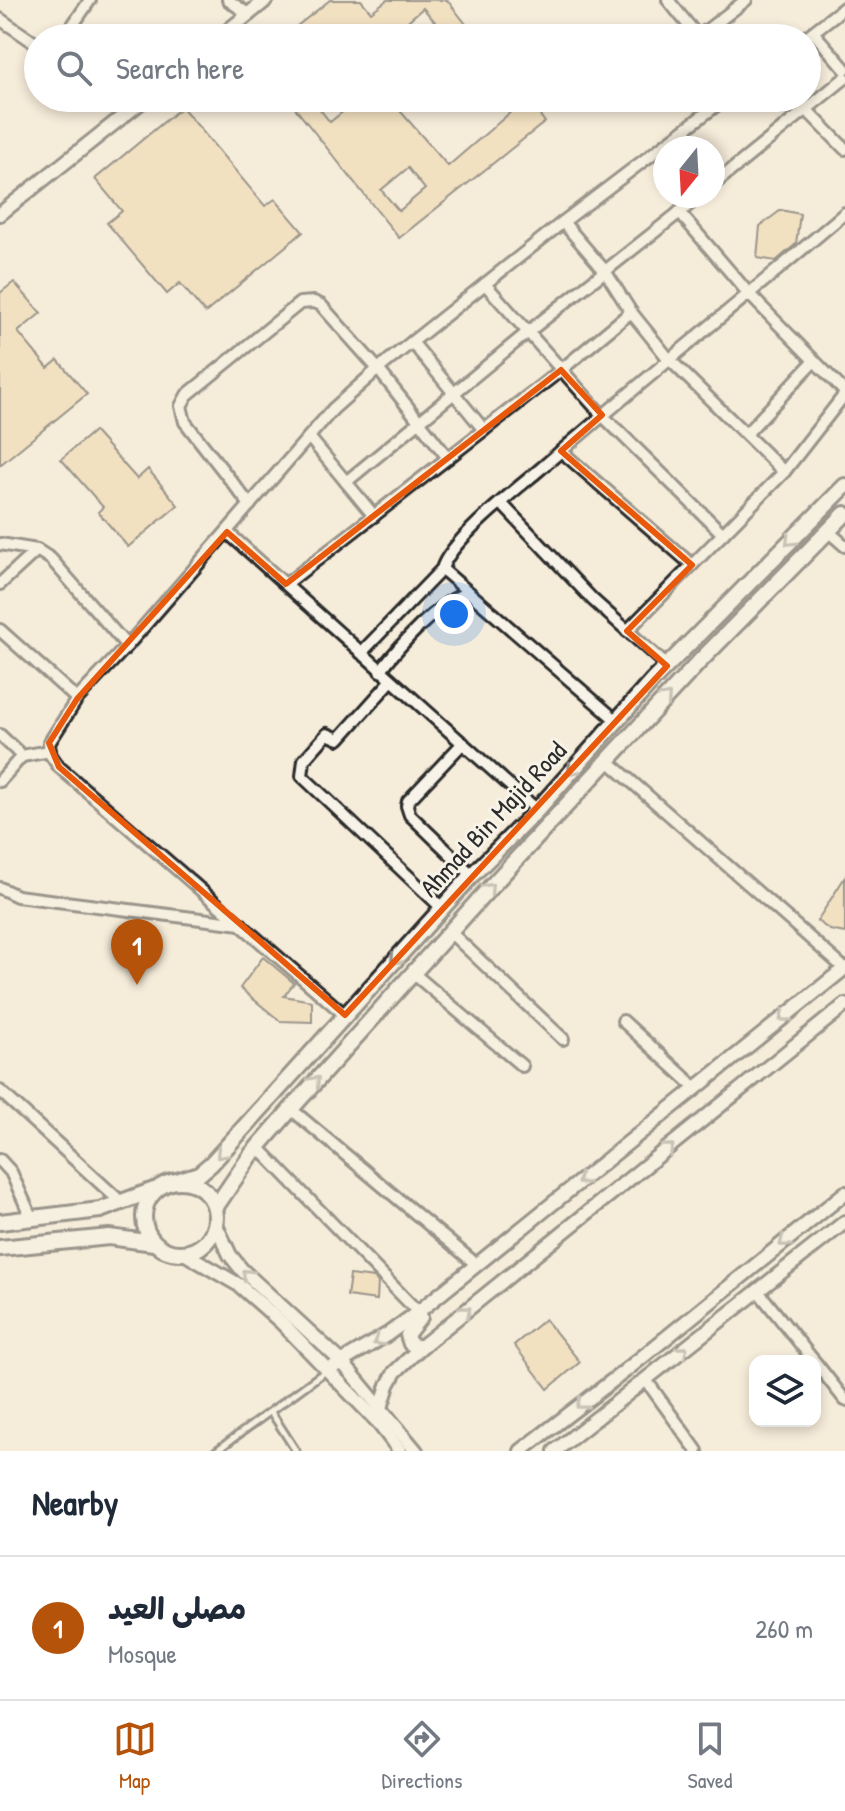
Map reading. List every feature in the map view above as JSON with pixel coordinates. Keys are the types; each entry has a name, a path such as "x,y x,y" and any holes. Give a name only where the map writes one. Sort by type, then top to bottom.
{"main road":[{"name":"Ahmad Bin Majid Road","path":"177,1181 199,1174 211,1164 472,875 537,810 667,666 845,486"},
{"name":"Ahmad Bin Majid Road","path":"215,1216 258,1147 413,973 700,661 845,514"},
{"path":"0,1222 100,1210 177,1181 201,1188 210,1197 215,1216 205,1243 184,1253 168,1251 154,1243 109,1237 0,1248"},
{"path":"154,1243 147,1233 144,1208 158,1188"}],"street":[{"path":"74,24 90,0"},
{"path":"228,0 248,14"},
{"path":"236,24 266,0"},
{"path":"668,0 687,24"},
{"path":"716,24 746,0"},
{"path":"821,26 845,7"},
{"path":"0,19 24,35"},
{"path":"821,46 845,69"},
{"path":"821,99 845,78"},
{"path":"3,207 129,112"},
{"path":"345,1015 59,767 49,743 77,699 127,646 333,409 378,369 563,222 708,112"},
{"path":"725,176 806,112"},
{"path":"808,112 845,149"},
{"path":"346,482 684,208"},
{"path":"627,631 784,472 845,393 749,294 679,212"},
{"path":"361,653 442,569 450,552 501,503 668,358 845,213"},
{"path":"563,222 605,271 631,312 668,358 784,472"},
{"path":"485,284 602,415 723,534"},
{"path":"250,505 185,422 181,406 187,395 305,301 321,305 378,369 448,458"},
{"path":"286,584 631,312"},
{"path":"412,342 484,430"},
{"path":"746,434 814,361"},
{"path":"309,437 374,516"},
{"path":"561,451 692,565"},
{"path":"501,503 593,600 667,666"},
{"path":"828,531 845,546"},
{"path":"227,532 537,810"},
{"path":"0,544 37,550 51,559 127,646"},
{"path":"0,584 37,550"},
{"path":"442,569 617,721"},
{"path":"380,671 393,654 448,601 469,592"},
{"path":"0,630 77,699"},
{"path":"391,681 339,739 327,734 304,760 301,773 307,784 442,908"},
{"path":"0,735 22,756"},
{"path":"463,743 408,801 407,806 410,815 472,875"},
{"path":"0,781 22,756 50,751"},
{"path":"328,1370 418,1312 845,968 608,761"},
{"path":"0,888 17,896 243,924"},
{"path":"450,932 563,1039"},
{"path":"413,973 522,1066"},
{"path":"380,1416 388,1385 395,1372 421,1347 845,1005"},
{"path":"623,1021 696,1088"},
{"path":"0,1091 122,1203"},
{"path":"291,1109 477,1265"},
{"path":"258,1147 418,1312"},
{"path":"0,1160 11,1172 32,1219"},
{"path":"521,1451 845,1193"},
{"path":"215,1216 230,1255 242,1270 342,1362 399,1447 416,1451"},
{"path":"555,1451 845,1222"},
{"path":"184,1253 239,1285 380,1416"},
{"path":"421,1347 410,1344 408,1332 448,1288"},
{"path":"758,1291 808,1355"},
{"path":"821,1371 845,1400"},
{"path":"646,1380 697,1451"}],"lane":[{"path":"216,1451 328,1370"},
{"path":"271,1412 294,1450"}],"highlighted area":[{"path":"561,370 602,415 561,451 692,565 627,631 667,666 345,1015 59,767 49,743 77,699 227,532 286,584"}],"building":[{"path":"330,0 361,0 371,12 387,0 447,0 466,24 437,24 423,8 404,24 300,24"},
{"path":"176,112 186,112 265,206 275,199 303,232 205,313 180,283 167,294 107,223 122,211 95,179"},
{"path":"298,112 322,112 330,122 342,112 401,112 448,166 511,112 537,112 545,122 399,238","holes":["408,168 425,189 399,211 381,190"]},
{"path":"781,210 800,214 796,244 776,261 757,258 760,226"},
{"path":"14,282 41,313 18,332 48,368 58,360 87,394 0,465 0,293"},
{"path":"94,431 137,479 148,469 178,505 128,547 98,512 103,507 61,459"},
{"path":"845,877 845,933 830,930 817,921"},
{"path":"263,957 294,983 284,996 312,1001 312,1022 280,1021 240,988"},
{"path":"350,1275 374,1278 378,1282 377,1300 347,1296"},
{"path":"545,1319 580,1362 548,1389 514,1345"}],"place":[{"name":"مصلى العيد","path":"137,985"}]}
